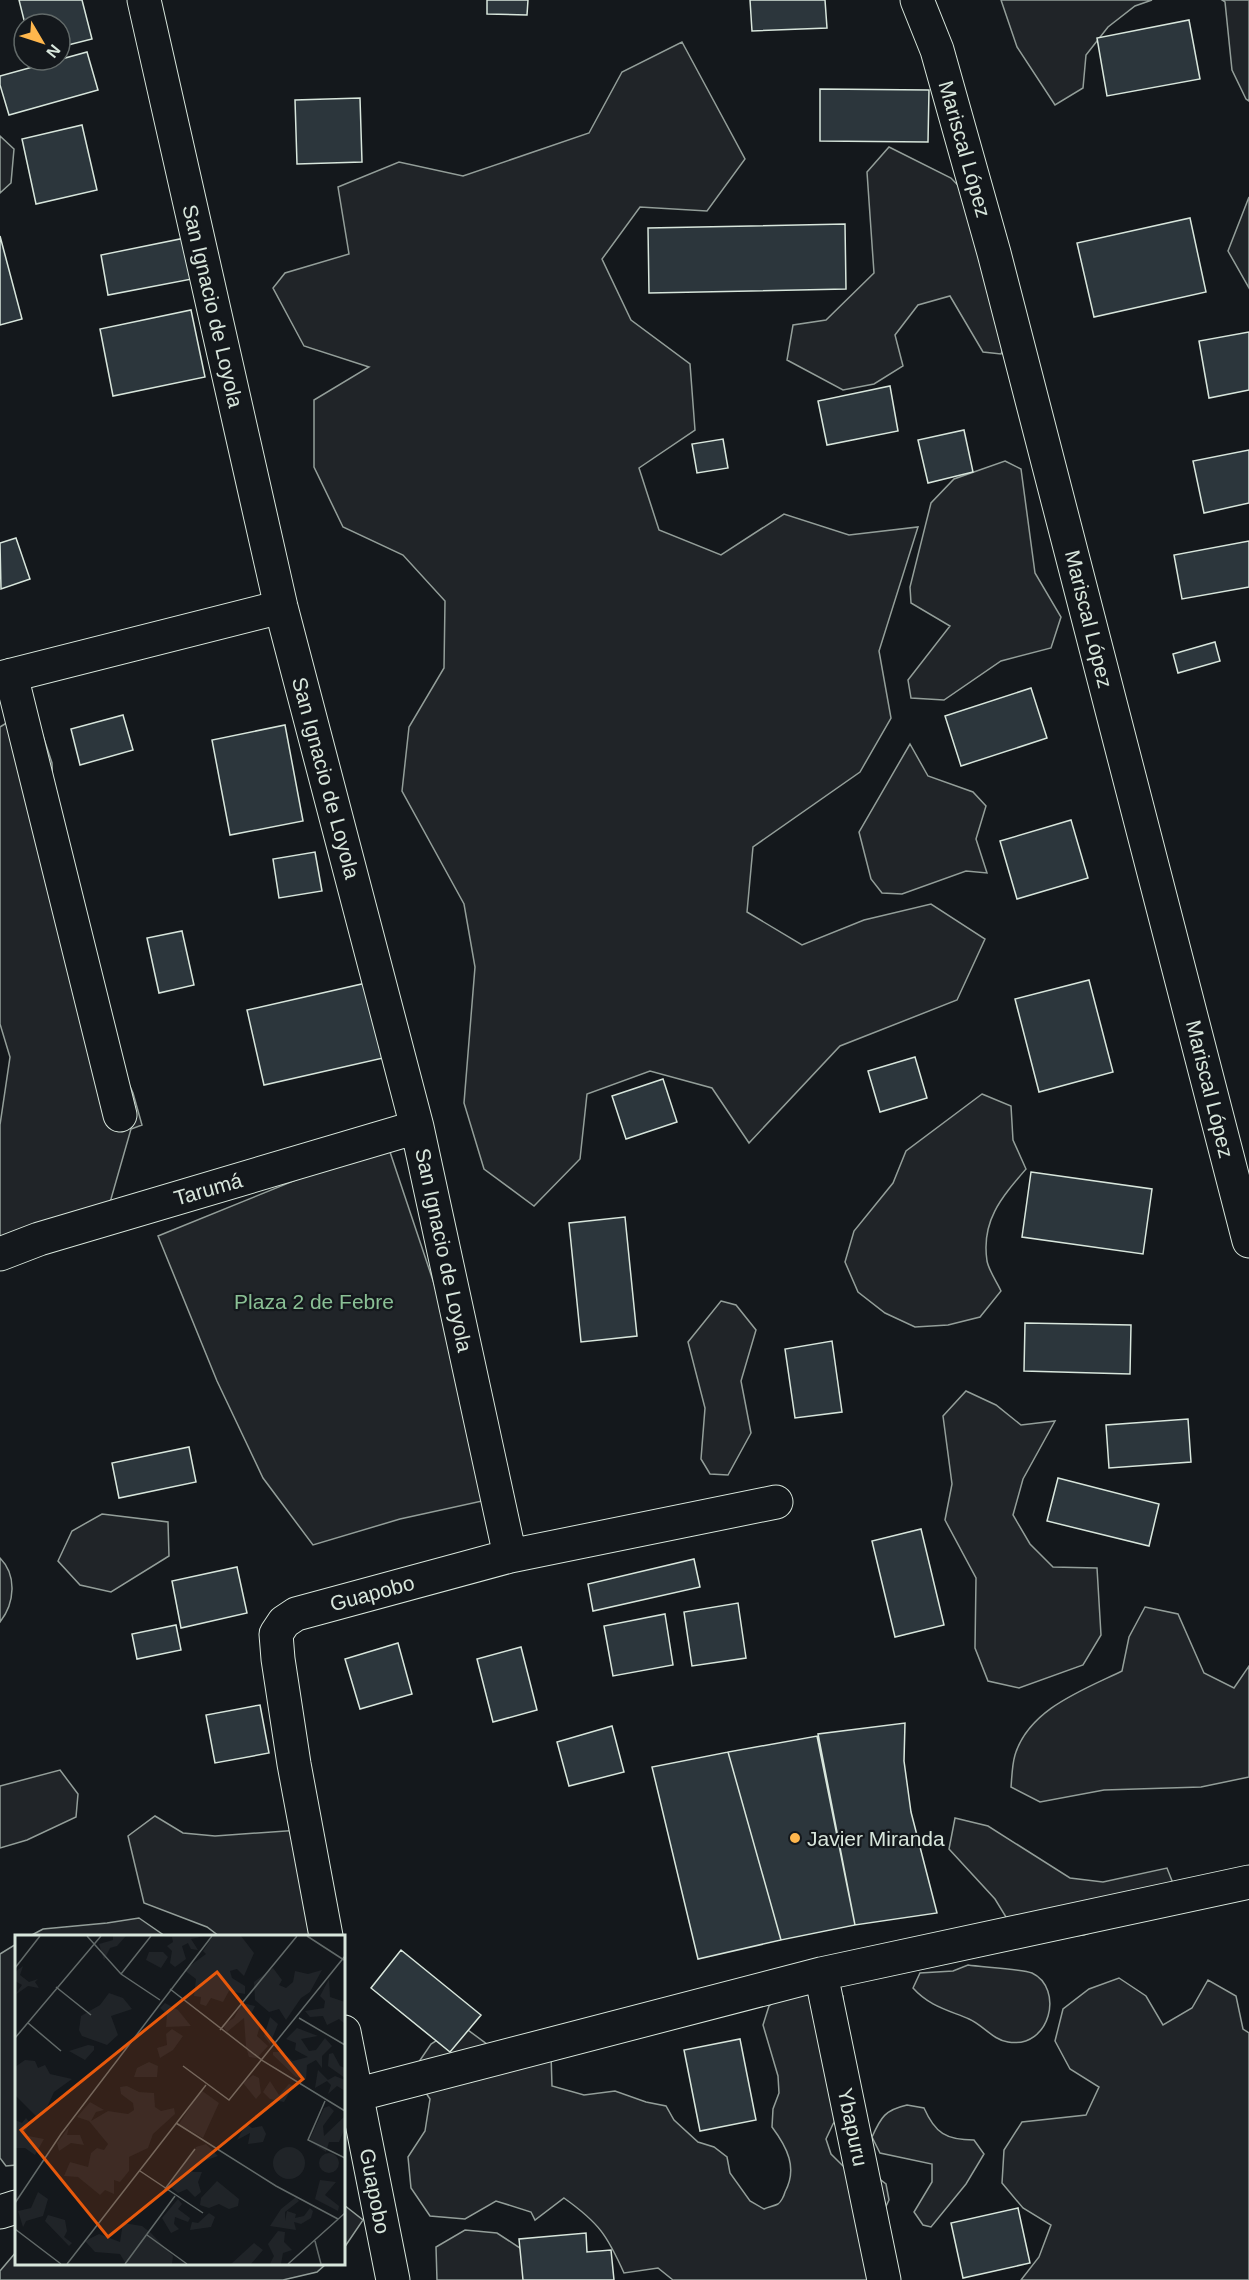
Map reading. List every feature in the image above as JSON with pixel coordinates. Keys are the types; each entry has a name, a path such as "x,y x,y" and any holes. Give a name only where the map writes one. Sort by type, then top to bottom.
{"street":[{"name":"San Ignacio de Loyola","path":"144,0 281,607 417,1127 510,1556"},
{"name":"Mariscal López","path":"917,0 937,50 994,253 1249,1241"},
{"path":"120,1115 6,677 281,607"},
{"name":"Tarumá","path":"0,1254 39,1239 417,1127"},
{"name":"Guapobo","path":"326,1935 294,1764 276,1634 284,1622 296,1614 510,1556 776,1502"},
{"path":"349,2096 581,2038 821,1974 1249,1882"},
{"name":"Ybapuru","path":"821,1974 884,2280"},
{"name":"Guapobo","path":"345,2045 349,2096 393,2280"},
{"path":"0,2212 15,2207"}],"green space":[{"path":"1001,0 1152,0 1135,6 1108,27 1086,55 1083,88 1055,105 1017,47"},
{"path":"1222,0 1249,0 1249,101 1232,70 1225,2"},
{"path":"682,42 745,159 707,211 640,207 602,259 631,320 690,364 695,430 639,468 659,530 721,555 784,514 849,535 918,527 879,651 891,718 860,772 753,847 747,912 802,945 864,920 931,904 985,939 957,1000 840,1046 749,1143 712,1088 650,1071 587,1094 580,1159 534,1206 484,1169 464,1103 475,967 464,904 402,791 409,727 444,668 445,601 403,555 343,527 314,467 314,400 369,367 304,346 273,288 285,273 349,254 338,187 399,162 463,176 589,133 622,72"},
{"path":"0,136 14,149 11,183 0,193"},
{"path":"889,147 951,178 997,226 1015,323 1001,354 983,352 950,296 918,305 895,335 903,366 874,384 843,390 787,360 793,325 826,320 874,273 867,172"},
{"path":"1249,197 1249,288 1228,251"},
{"path":"1005,461 1021,469 1035,573 1061,617 1051,648 1001,661 944,700 911,698 908,680 950,626 911,603 910,587 931,503 954,479"},
{"path":"8,722 41,730 52,763 54,829 91,1000 133,1093 142,1125 131,1129 111,1199 97,1227 0,1257 0,1125 10,1057 0,1024 0,727"},
{"path":"910,744 928,776 973,792 986,806 976,839 987,873 966,871 902,894 882,893 871,879 859,832"},
{"path":"982,1094 1011,1106 1013,1140 1026,1169 1001,1200 987,1234 987,1261 1001,1291 980,1317 948,1325 915,1327 885,1313 858,1292 845,1262 854,1231 893,1183 906,1151"},
{"name":"Plaza 2 de Febre","path":"387,1143 505,1496 400,1519 313,1545 263,1478 217,1381 158,1236"},
{"path":"721,1301 736,1305 756,1330 741,1381 751,1433 728,1475 710,1474 701,1459 705,1408 688,1342"},
{"path":"966,1391 996,1405 1021,1425 1055,1421 1023,1479 1013,1515 1030,1544 1053,1567 1097,1568 1101,1635 1083,1665 1019,1688 988,1681 975,1648 976,1578 945,1520 952,1484 943,1416"},
{"path":"102,1514 168,1522 169,1556 111,1592 80,1585 58,1561 72,1531"},
{"path":"0,1558 9,1572 12,1589 9,1606 0,1622"},
{"path":"1145,1607 1178,1614 1204,1673 1234,1688 1249,1666 1249,1777 1201,1787 1104,1790 1040,1802 1011,1787 1015,1755 1032,1725 1059,1703 1122,1671 1129,1637"},
{"path":"60,1770 78,1794 76,1817 27,1840 0,1848 0,1786"},
{"path":"155,1816 183,1833 215,1836 314,1829 320,1935 218,1935 207,1927 144,1903 128,1836"},
{"path":"955,1818 988,1826 1070,1878 1103,1882 1167,1868 1174,1886 1118,1923 1084,1935 1045,1939 1012,1927 995,1899 949,1849"},
{"path":"139,1918 164,1935 32,1935 43,1929"},
{"path":"15,1945 15,2165 6,2166 0,2158 0,1954"},
{"path":"968,1965 1032,1973 1042,1981 1048,1991 1050,2003 1043,2027 1023,2042 1003,2041 974,2022 932,2003 913,1988 920,1973 953,1971"},
{"path":"1119,1978 1146,1996 1163,2025 1192,2008 1208,1980 1236,1996 1243,2029 1249,2033 1249,2280 1021,2280 1039,2257 1051,2225 1023,2208 1002,2183 1004,2150 1022,2122 1086,2115 1099,2087 1070,2069 1055,2041 1063,2009 1089,1989"},
{"path":"828,1986 843,1996 842,2110 826,2139 831,2154 843,2166 856,2174 873,2174 886,2184 889,2200 881,2217 883,2280 673,2280 658,2268 624,2273 601,2231 586,2215 564,2198 535,2220 531,2212 496,2201 465,2219 430,2216 411,2188 408,2157 425,2131 430,2099 412,2072 431,2044 461,2025 487,2044 551,2054 552,2086 584,2095 615,2091 646,2102 666,2106 674,2120 698,2142 714,2147 727,2157 730,2173 750,2201 764,2209 778,2204 789,2183 791,2166 786,2150 772,2127 773,2109 779,2093 778,2076 763,2025 769,2006 782,1996"},
{"path":"907,2105 924,2108 937,2129 956,2139 974,2140 984,2154 966,2184 931,2227 923,2225 914,2212 932,2182 932,2164 880,2153 872,2137 885,2115"},
{"path":"345,2206 363,2220 345,2247"},
{"path":"465,2230 497,2233 526,2252 533,2280 437,2280 436,2247"},
{"path":"15,2253 15,2265 325,2265 317,2272 283,2280 0,2280 0,2271"}],"building":[{"path":"19,0 82,0 92,39 72,44 72,12 22,12"},
{"path":"487,0 528,0 527,15 487,14"},
{"path":"750,0 825,0 827,28 752,31"},
{"path":"1189,20 1200,79 1107,96 1097,38"},
{"path":"87,52 98,90 9,115 0,85 0,76 14,72 72,72 72,56"},
{"path":"820,89 929,90 928,142 820,141"},
{"path":"360,98 362,162 297,164 295,100"},
{"path":"82,125 97,190 36,204 22,139"},
{"path":"1190,218 1206,292 1094,317 1077,243"},
{"path":"845,224 846,289 649,293 648,228"},
{"path":"0,236 22,319 0,325"},
{"path":"185,238 192,279 108,295 101,255"},
{"path":"191,310 205,377 113,396 100,329"},
{"path":"1249,332 1249,390 1209,398 1199,341"},
{"path":"890,386 898,431 827,445 818,401"},
{"path":"964,430 973,472 928,483 918,440"},
{"path":"723,439 728,468 697,473 692,444"},
{"path":"1249,450 1249,503 1204,513 1193,461"},
{"path":"16,538 30,579 1,589 0,543"},
{"path":"1249,541 1249,587 1182,599 1174,555"},
{"path":"1215,642 1220,661 1178,673 1173,654"},
{"path":"1031,688 1047,738 961,766 945,716"},
{"path":"123,715 133,750 80,765 71,729"},
{"path":"285,725 303,821 230,835 212,740"},
{"path":"1071,820 1088,878 1017,899 1000,841"},
{"path":"315,852 322,891 279,898 273,859"},
{"path":"182,931 194,985 159,993 147,938"},
{"path":"1089,980 1113,1072 1039,1092 1015,999"},
{"path":"375,981 392,1056 264,1085 247,1010"},
{"path":"915,1057 927,1098 880,1112 868,1071"},
{"path":"663,1079 677,1122 626,1139 612,1096"},
{"path":"1031,1172 1152,1189 1143,1254 1022,1237"},
{"path":"625,1217 637,1336 581,1342 569,1223"},
{"path":"1025,1323 1131,1325 1130,1374 1024,1371"},
{"path":"832,1341 842,1412 795,1418 785,1349"},
{"path":"1188,1419 1191,1462 1109,1468 1106,1425"},
{"path":"189,1447 196,1482 119,1498 112,1463"},
{"path":"1058,1478 1159,1504 1149,1546 1047,1521"},
{"path":"921,1529 944,1625 895,1637 872,1541"},
{"path":"694,1559 700,1587 593,1611 588,1584"},
{"path":"237,1567 247,1613 181,1628 172,1581"},
{"path":"738,1603 746,1658 692,1666 684,1612"},
{"path":"665,1614 673,1665 613,1676 604,1626"},
{"path":"176,1625 181,1650 137,1659 132,1634"},
{"path":"398,1643 412,1694 360,1709 345,1659"},
{"path":"521,1647 537,1710 493,1722 477,1659"},
{"path":"260,1705 269,1753 215,1763 206,1715"},
{"path":"905,1723 904,1761 911,1812 937,1913 855,1925 818,1734"},
{"path":"612,1726 624,1772 569,1786 557,1742"},
{"name":"Javier Miranda","path":"817,1736 855,1925 781,1940 728,1752"},
{"path":"728,1752 781,1940 698,1959 652,1767"},
{"path":"401,1950 481,2015 450,2052 371,1988"},
{"path":"740,2039 756,2120 700,2131 684,2050"},
{"path":"1018,2208 1030,2263 963,2278 951,2223"},
{"path":"586,2233 587,2252 611,2250 614,2280 523,2280 519,2239"}],"place":[{"name":"Javier Miranda","path":"795,1838"}]}
